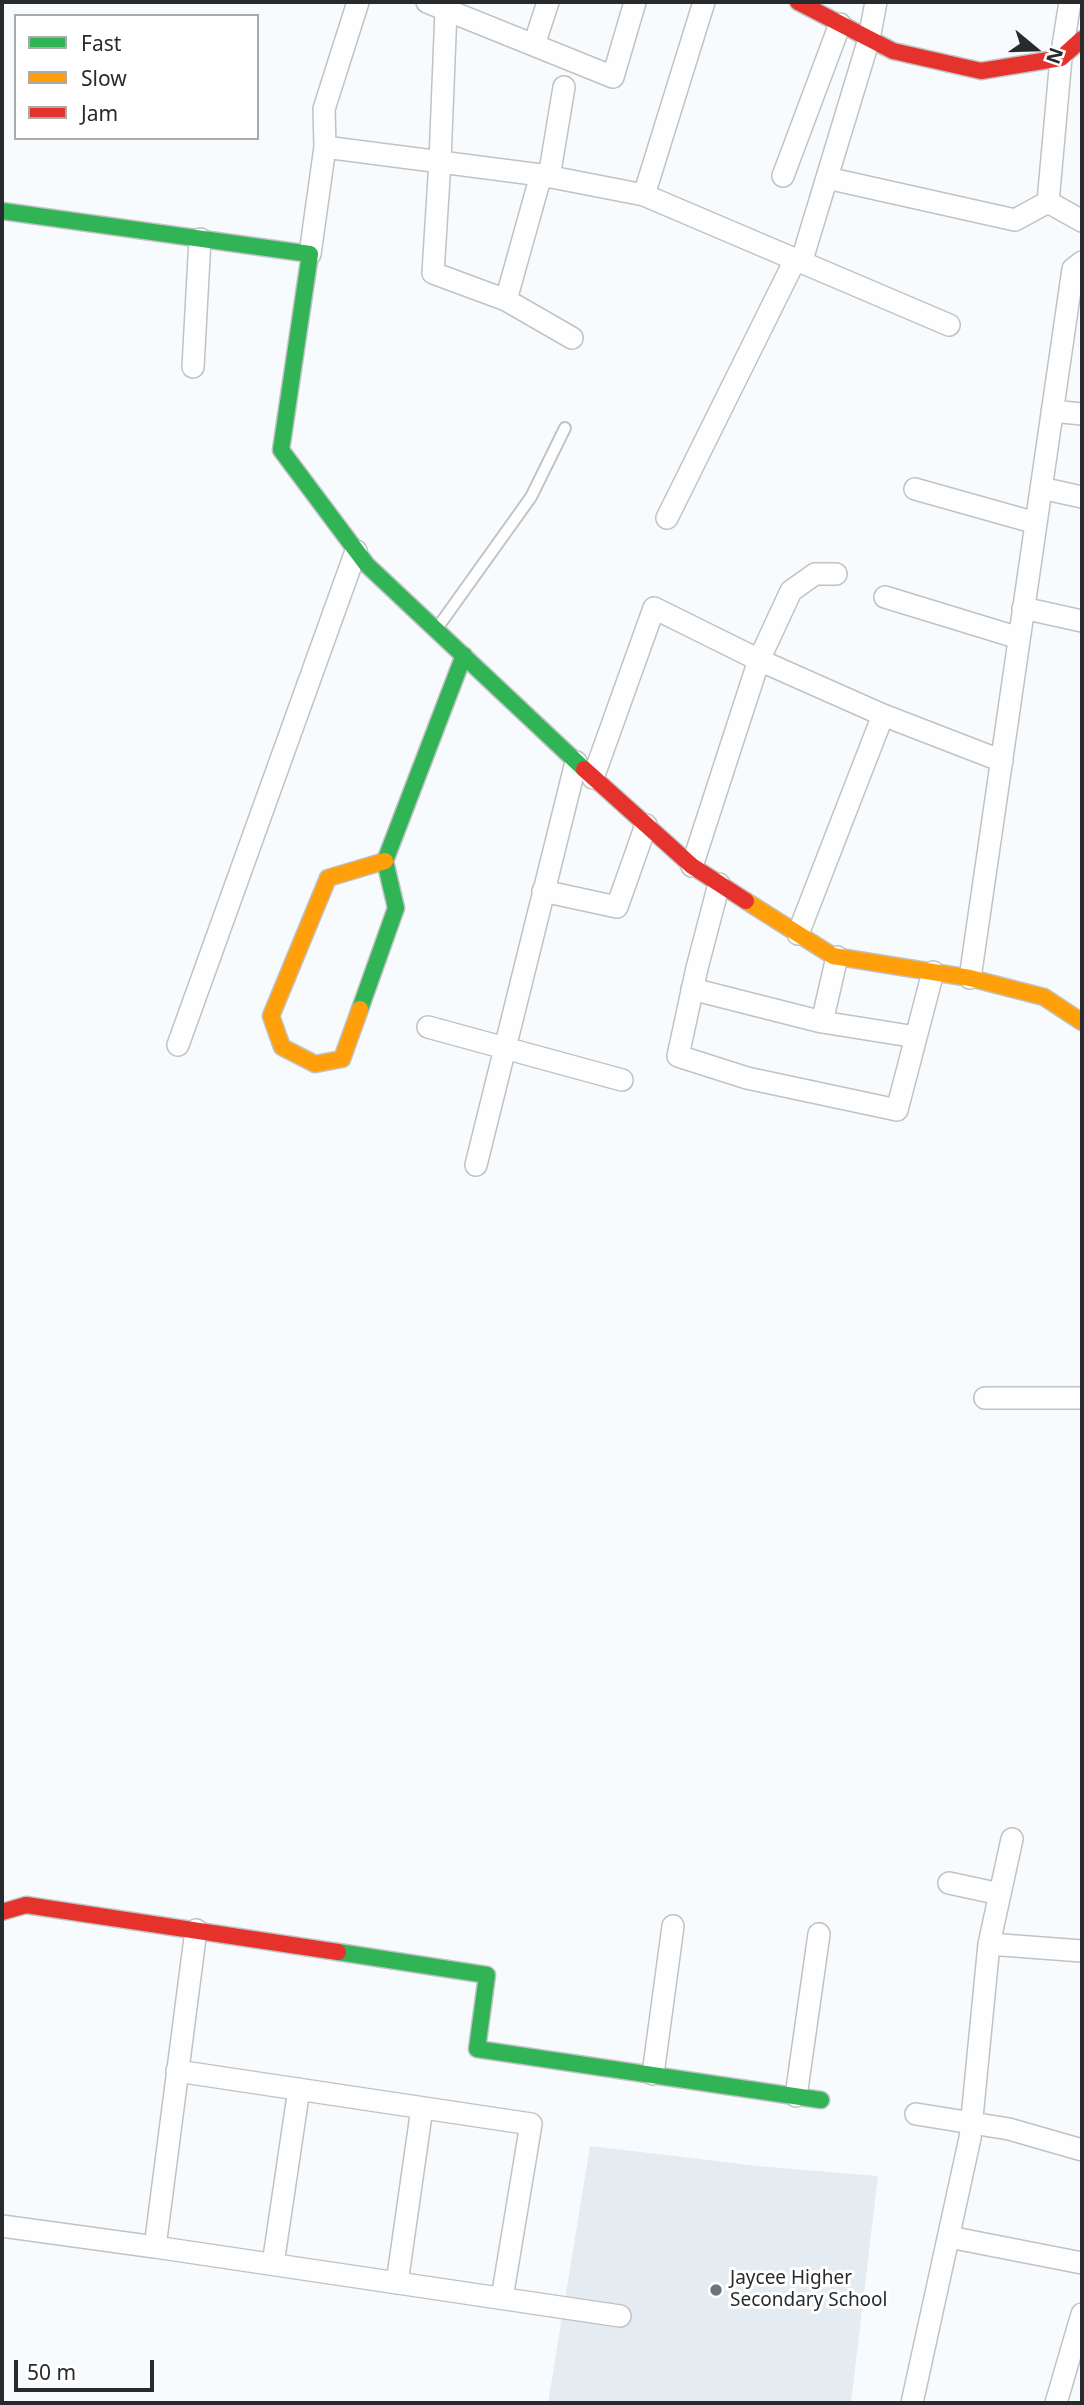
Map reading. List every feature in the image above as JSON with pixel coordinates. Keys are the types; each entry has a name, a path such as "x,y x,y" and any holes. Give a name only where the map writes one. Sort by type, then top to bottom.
{"street":[{"path":"358,2 324,109 325,147 281,450 367,565 593,778 692,866 837,957 970,978 1044,997 1082,1022"},
{"path":"534,45 548,2"},
{"path":"572,338 506,300 433,273 440,161 440,4 613,77 635,2"},
{"path":"644,195 704,2"},
{"path":"798,2 893,51 981,71 1061,58 1082,39"},
{"path":"667,518 798,262 827,178 869,39 876,2"},
{"path":"1048,202 1061,58 1070,2"},
{"path":"783,176 840,24"},
{"path":"506,300 545,176 564,87"},
{"path":"325,147 545,176 644,195 949,325"},
{"path":"827,178 1015,220 1048,202"},
{"path":"1048,202 1082,221"},
{"path":"2,211 310,254"},
{"path":"193,367 200,239"},
{"path":"970,978 1073,269 1082,262"},
{"path":"1052,411 1082,414"},
{"path":"1041,488 1082,497"},
{"path":"915,489 1036,523"},
{"path":"178,1045 356,551"},
{"path":"692,866 759,660 791,592 815,574 836,574"},
{"path":"885,597 1019,638"},
{"path":"593,778 654,608 759,660 883,715 1002,761"},
{"path":"1023,608 1082,621"},
{"path":"385,861 328,878 271,1016 282,1047 315,1064 342,1059 396,908 385,861 464,655"},
{"path":"798,934 883,715"},
{"path":"476,1165 576,762"},
{"path":"543,891 617,907 646,825"},
{"path":"719,884 677,1056 747,1078 897,1110 933,972"},
{"path":"822,1022 837,957"},
{"path":"692,989 822,1022 916,1037"},
{"path":"428,1027 622,1080"},
{"path":"985,1398 1082,1398"},
{"path":"912,2403 972,2123 989,1944 1012,1839"},
{"path":"949,1882 1000,1894"},
{"path":"2,1912 26,1905 487,1975 477,2049 821,2100"},
{"path":"653,2074 673,1926"},
{"path":"155,2247 196,1930"},
{"path":"796,2096 819,1934"},
{"path":"989,1944 1082,1951"},
{"path":"177,2071 531,2124 502,2298"},
{"path":"273,2264 299,2089"},
{"path":"397,2283 422,2108"},
{"path":"916,2115 1009,2129 1082,2150"},
{"path":"2,2226 620,2316"},
{"path":"948,2237 1082,2263"},
{"path":"1056,2403 1073,2377 1082,2314"}],"lane":[{"path":"436,629 531,497 565,428"}],"shaded area":[{"name":"Jaycee Higher Secondary School","path":"590,2146 758,2166 878,2176 851,2403 548,2403"}],"traffic: fast":[{"path":"2,211 310,254 281,450 367,565 584,769"},
{"path":"360,1009 396,908 385,861 464,655"},
{"path":"338,1952 487,1975 477,2049 821,2100"}],"traffic: slow":[{"path":"360,1009 342,1059 315,1064 282,1047 271,1016 328,878 385,861"},
{"path":"746,901 833,956 970,978 1044,997 1082,1022"}],"traffic: jam":[{"path":"798,2 893,51 981,71 1061,58 1082,39"},
{"path":"584,769 692,866 746,901"},
{"path":"2,1912 26,1905 338,1952"}],"place":[{"name":"Jaycee Higher Secondary School","path":"716,2290"}]}
